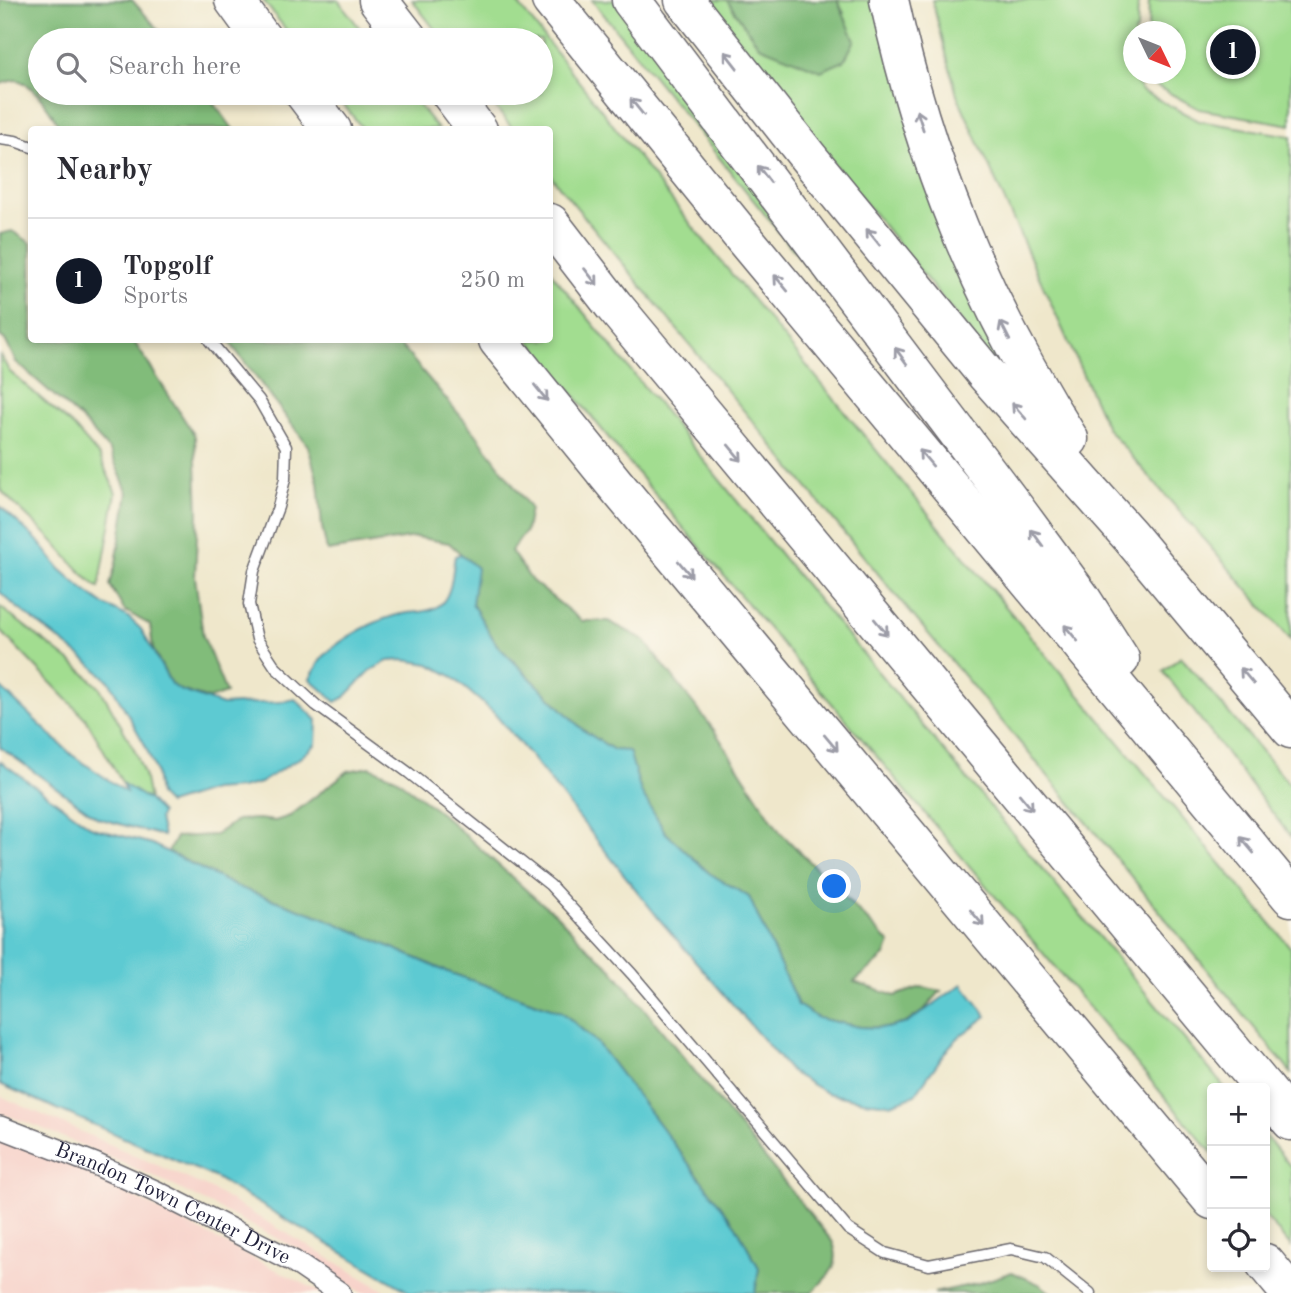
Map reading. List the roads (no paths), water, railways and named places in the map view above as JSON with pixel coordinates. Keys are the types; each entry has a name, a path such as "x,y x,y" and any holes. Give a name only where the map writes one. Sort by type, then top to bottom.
{"highway":[{"path":"234,0 254,28"},
{"path":"378,0 400,28"},
{"path":"551,0 742,236 1291,897"},
{"path":"631,0 882,330 1081,598 1135,683 1178,761"},
{"path":"684,0 985,373 1129,536 1291,729"},
{"path":"889,0 917,111 971,259 1005,332 1129,536"},
{"path":"313,105 329,126"},
{"path":"459,105 475,126"},
{"path":"553,227 614,306 1259,1083"},
{"path":"500,343 1207,1194"},
{"path":"1270,1096 1291,1121"},
{"path":"1270,1269 1290,1293"}],"street":[{"name":"Brandon Town Center Drive","path":"0,1127 157,1192 293,1261 340,1293"}],"lane":[{"path":"0,139 28,146"},
{"path":"212,343 260,400 286,447 283,488 254,571 249,604 257,639 276,668 316,705 409,773 550,885 632,974 848,1228 885,1253 929,1265 1011,1249 1045,1257 1090,1293"}],"water":[{"path":"0,506 37,540 60,569 84,590 106,606 127,616 141,629 171,684 180,690 222,705 295,699 317,720 316,744 260,783 241,788 213,790 168,804 159,795 156,772 145,745 109,681 0,592"},
{"path":"461,554 477,568 472,604 497,645 583,730 614,750 629,751 641,792 665,832 709,873 749,897 798,1005 818,1018 860,1027 886,1028 907,1023 962,984 987,1016 949,1047 915,1095 891,1104 863,1101 827,1093 791,1072 660,920 493,712 450,675 429,664 404,660 388,661 370,671 345,697 336,702 310,679 324,656 360,630 391,617 438,607 446,598 450,587 455,556"},
{"path":"0,687 72,755 126,792 123,784 149,800 161,813 159,819 163,836 98,818 0,747"},
{"path":"0,761 93,828 152,844 235,886 322,917 445,971 562,1012 597,1043 736,1226 759,1268 755,1293 411,1293 214,1177 0,1084"}],"place":[{"name":"Topgolf","path":"1233,52"}]}
